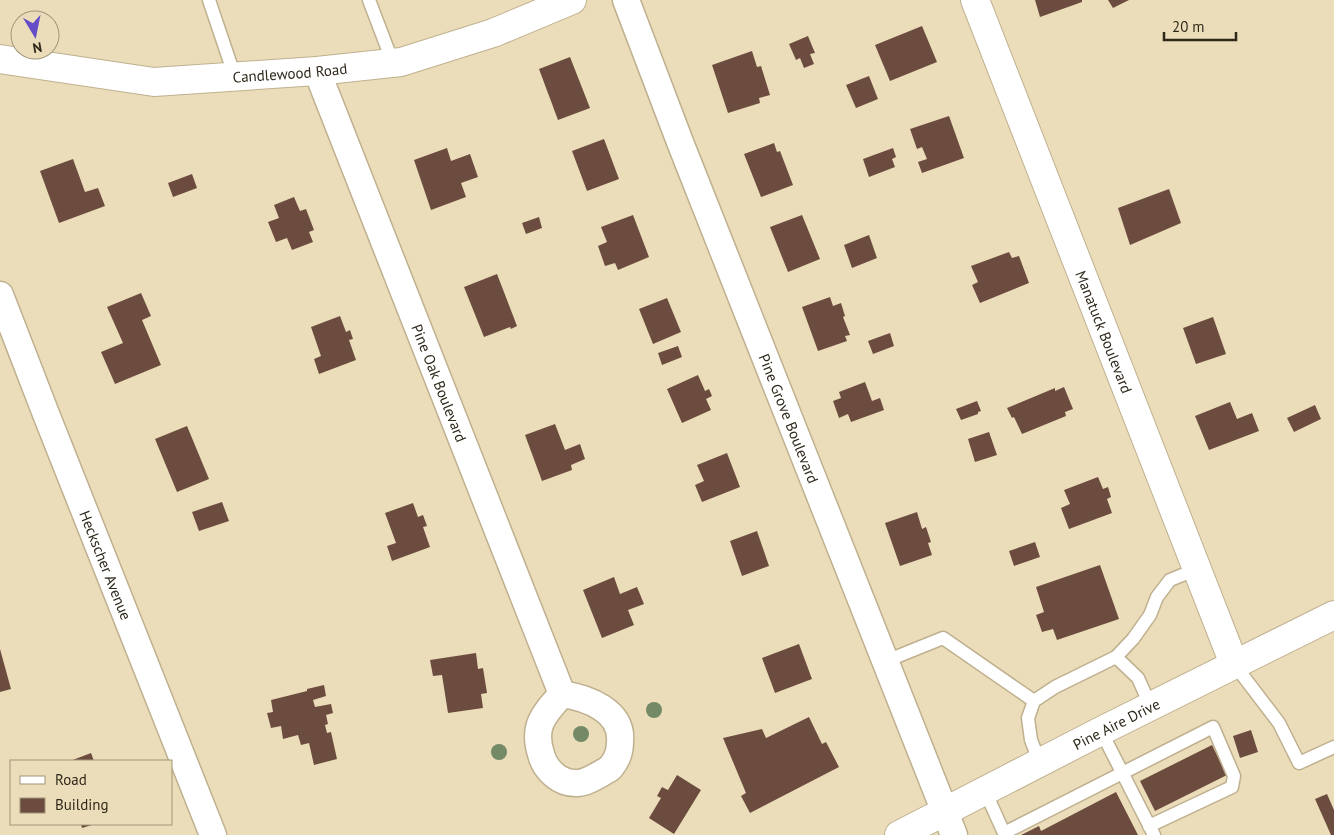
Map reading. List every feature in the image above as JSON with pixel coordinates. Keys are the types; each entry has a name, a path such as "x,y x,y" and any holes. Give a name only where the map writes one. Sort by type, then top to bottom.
{"street":[{"name":"Candlewood Road","path":"0,59 154,82 317,71 401,62 492,33 572,0"},
{"name":"Pine Grove Boulevard","path":"626,0 680,142 949,823"},
{"name":"Manatuck Boulevard","path":"975,0 1234,664"},
{"name":"Pine Oak Boulevard","path":"317,71 562,694"},
{"name":"Heckscher Avenue","path":"0,295 214,835"},
{"name":"Pine Aire Drive","path":"899,835 949,823 985,791 1334,615"}],"lane":[{"path":"369,0 393,63"},
{"path":"213,1 235,77"},
{"path":"1040,763 1031,740 1028,718 1034,701 1056,687 1116,657 1133,639 1150,615 1157,597 1170,580 1197,569"},
{"path":"886,661 943,638 1034,701"},
{"path":"1116,657 1138,678 1152,706"},
{"path":"1234,664 1279,723 1299,764 1334,747"},
{"path":"985,791 1005,834 1123,774 1213,728 1234,776 1232,787 1152,830 1123,774 1101,731"}],"building":[{"path":"1035,0 1082,0 1082,2 1040,17"},
{"path":"1108,0 1129,0 1113,8"},
{"path":"922,26 937,62 890,81 875,45"},
{"path":"808,36 815,53 810,54 814,64 804,68 800,58 796,60 789,44"},
{"path":"752,51 757,67 761,66 770,95 759,98 760,103 728,113 712,65"},
{"path":"570,57 590,108 558,120 539,69"},
{"path":"869,76 878,99 856,108 846,85"},
{"path":"949,116 964,158 922,173 918,162 927,159 922,147 917,149 910,129"},
{"path":"604,139 619,179 587,191 572,151"},
{"path":"774,143 777,152 780,151 793,185 761,197 744,154"},
{"path":"447,148 451,161 470,154 478,177 461,183 466,197 431,210 414,160"},
{"path":"893,148 896,157 892,159 895,167 869,177 863,159"},
{"path":"73,159 85,192 98,188 105,206 59,223 40,171"},
{"path":"192,174 197,188 173,197 168,183"},
{"path":"1169,189 1181,223 1130,245 1118,208"},
{"path":"294,197 300,211 306,209 314,230 309,232 313,242 292,250 287,238 276,242 268,222 279,218 274,205"},
{"path":"633,215 649,257 618,270 615,263 605,266 598,246 607,242 601,227"},
{"path":"802,215 820,259 788,272 770,227"},
{"path":"539,217 542,228 526,234 522,223"},
{"path":"869,235 877,258 852,268 844,245"},
{"path":"1009,252 1012,258 1019,256 1029,283 980,303 972,285 978,282 971,266"},
{"path":"497,274 517,326 484,337 464,287"},
{"path":"141,293 151,316 142,320 161,365 115,384 101,352 123,343 107,307"},
{"path":"830,297 833,306 841,303 845,316 843,317 850,335 845,336 847,341 818,351 802,307"},
{"path":"667,298 681,332 653,344 639,309"},
{"path":"340,316 346,332 350,330 353,339 349,340 356,360 319,374 314,359 321,356 311,327"},
{"path":"1213,317 1226,354 1196,364 1183,328"},
{"path":"890,333 894,346 873,354 868,341"},
{"path":"678,346 682,357 662,365 658,353"},
{"path":"698,375 705,391 709,389 712,396 706,399 711,410 682,423 667,389"},
{"path":"865,382 872,401 880,398 884,410 851,422 848,414 839,418 833,401 841,398 839,392"},
{"path":"1064,387 1073,409 1065,412 1066,416 1022,434 1014,417 1012,418 1007,408 1055,388 1055,391"},
{"path":"977,401 981,411 978,414 961,420 956,409"},
{"path":"1230,402 1237,419 1252,413 1259,431 1209,450 1195,416"},
{"path":"1315,405 1321,419 1294,432 1287,418"},
{"path":"555,424 565,450 580,444 585,459 571,465 572,470 542,481 525,435"},
{"path":"187,426 209,479 177,492 155,439"},
{"path":"989,432 997,455 975,462 968,439"},
{"path":"727,453 740,487 702,502 695,485 704,481 697,465"},
{"path":"1098,477 1103,489 1108,487 1111,497 1107,499 1112,513 1069,529 1061,508 1070,504 1064,490"},
{"path":"222,502 229,521 199,531 192,512"},
{"path":"413,503 418,517 423,515 427,526 423,527 430,547 392,561 387,546 396,543 385,513"},
{"path":"917,512 922,529 926,527 931,542 928,543 932,555 900,566 885,523"},
{"path":"757,531 769,566 742,576 730,541"},
{"path":"1035,542 1040,557 1014,566 1009,551"},
{"path":"1100,565 1119,619 1057,640 1053,629 1042,632 1036,615 1044,612 1036,587"},
{"path":"614,577 620,594 637,587 644,604 628,610 634,625 602,638 583,590"},
{"path":"799,644 812,679 775,693 762,658"},
{"path":"0,649 11,689 0,692"},
{"path":"476,653 478,669 483,668 487,693 481,694 483,708 448,713 442,675 433,676 430,660"},
{"path":"324,685 326,696 313,700 315,707 331,704 333,713 326,715 328,724 325,725 327,733 331,732 337,759 314,765 309,743 301,745 298,735 283,739 281,726 271,728 267,713 273,712 271,700"},
{"path":"809,717 822,744 826,742 839,767 750,813 741,796 746,793 723,738 762,729 766,738"},
{"path":"1251,730 1258,752 1240,758 1233,736"},
{"path":"1212,745 1227,775 1155,811 1140,781"},
{"path":"91,753 94,760 73,760"},
{"path":"677,775 701,790 674,834 649,818 661,798 657,796 662,787 668,790"},
{"path":"1116,792 1138,835 1021,835 1039,826 1041,831"},
{"path":"1327,794 1334,810 1334,835 1331,835 1315,799"},
{"path":"81,825 92,825 82,828"}]}
